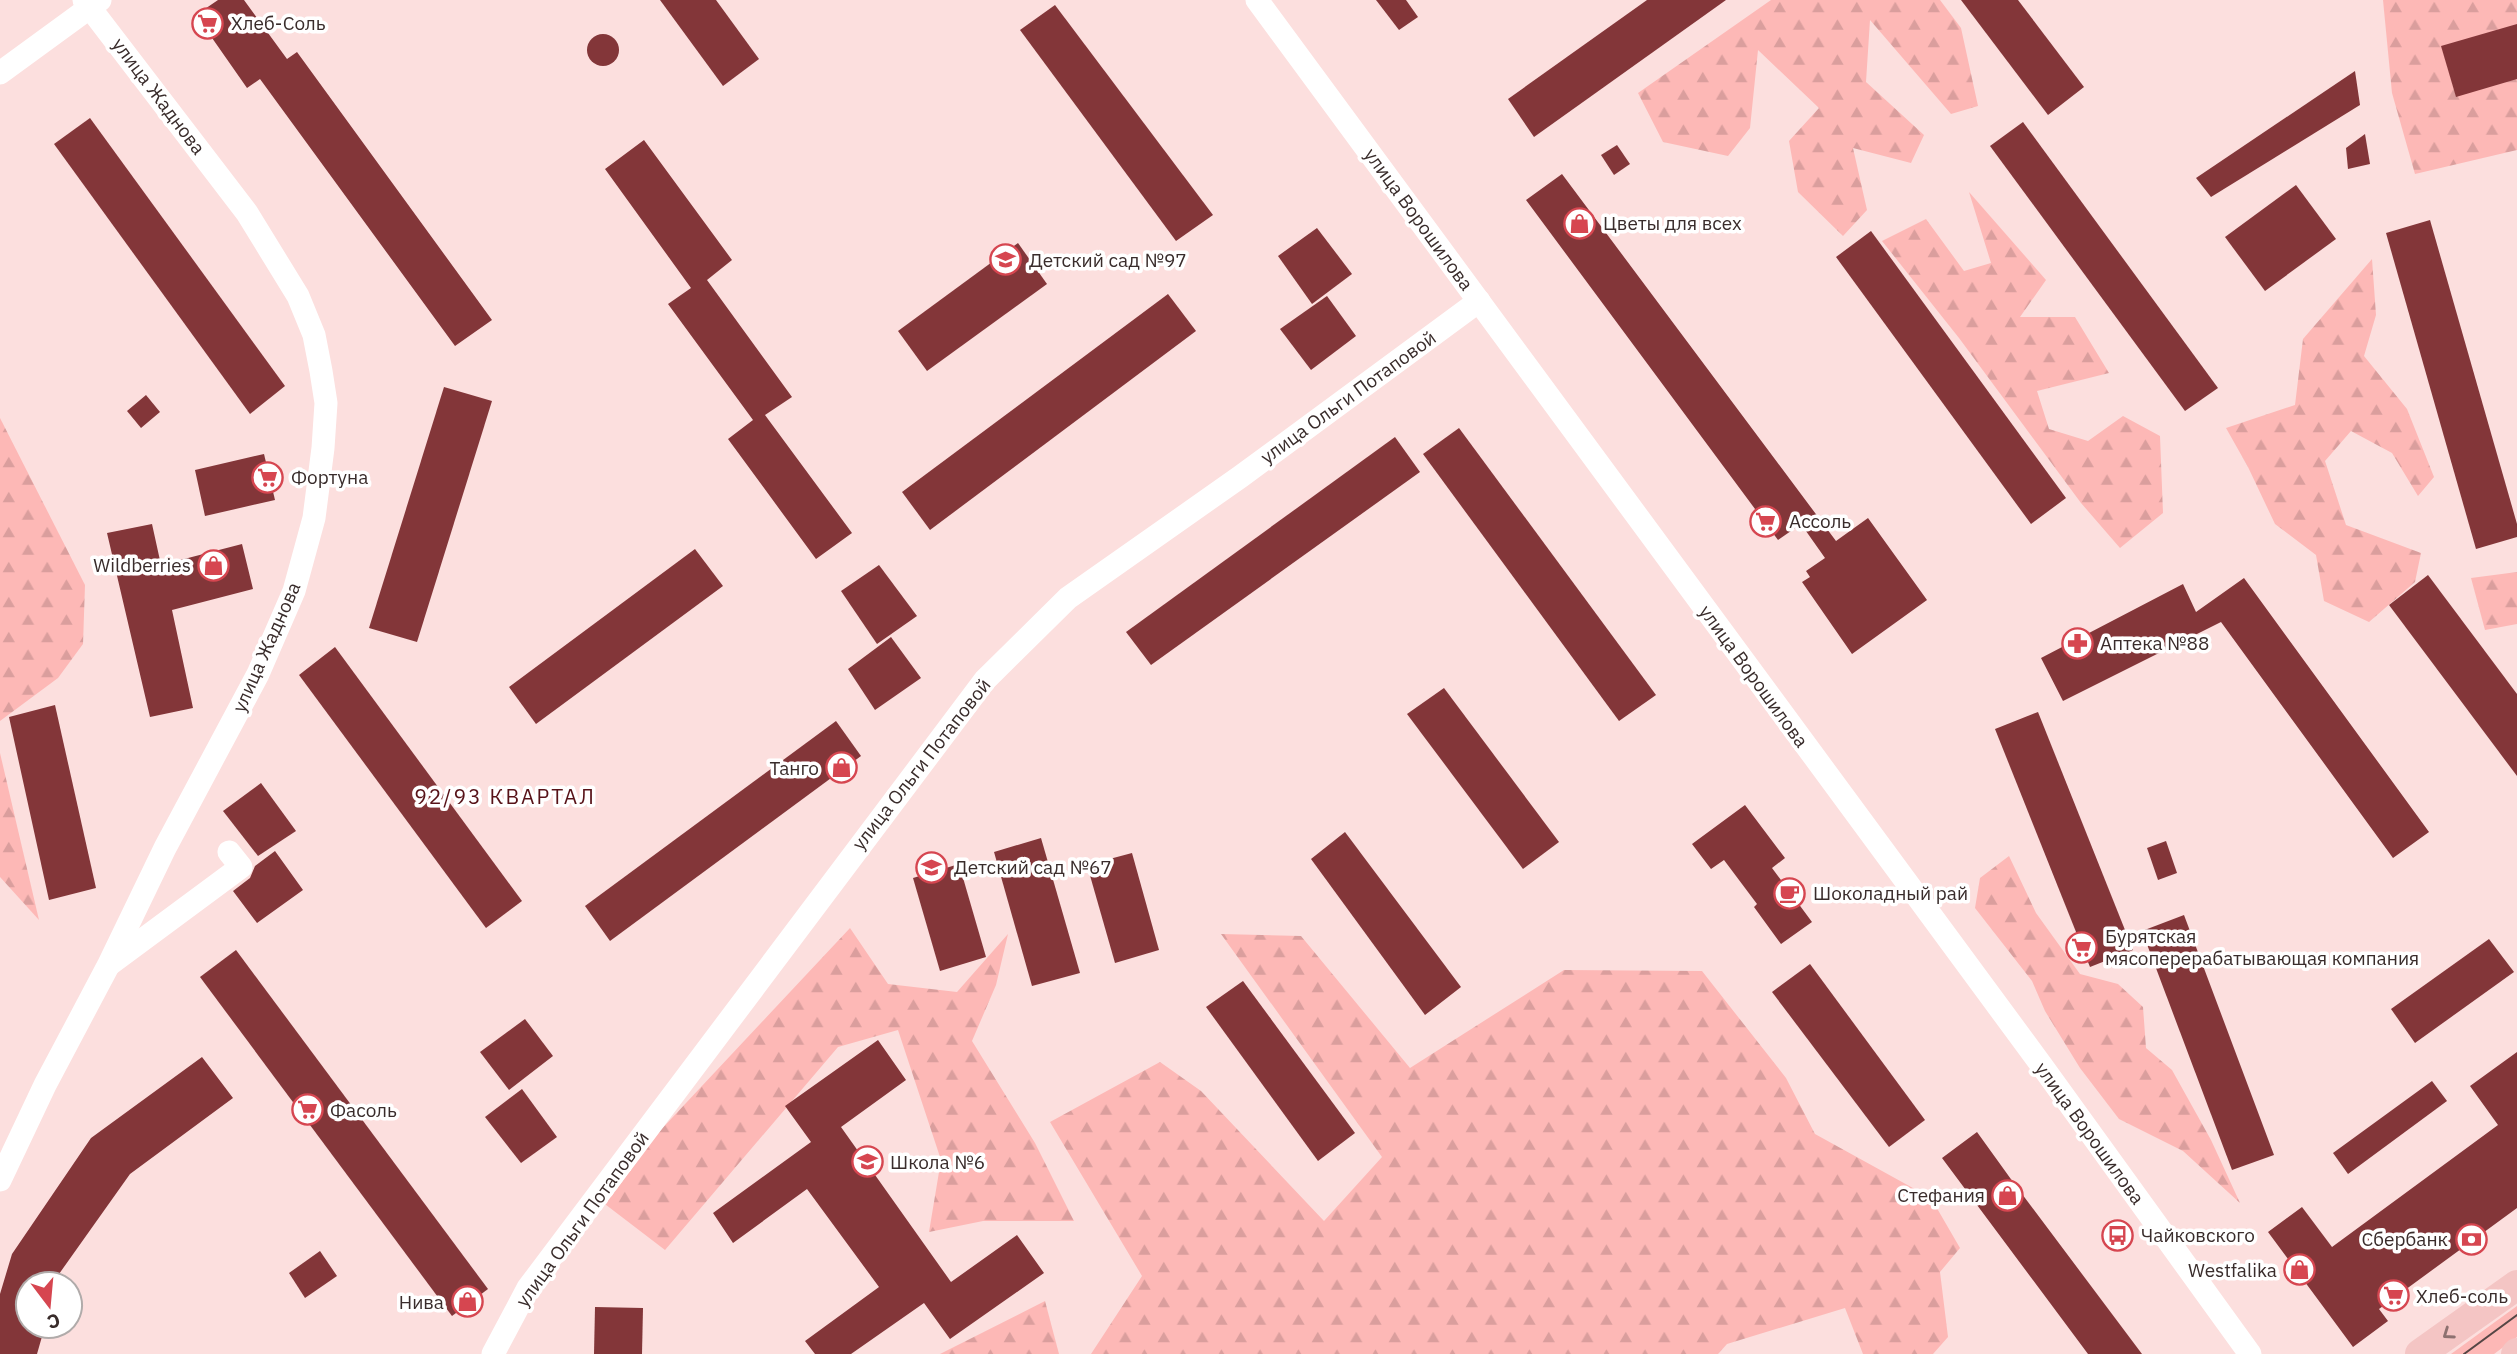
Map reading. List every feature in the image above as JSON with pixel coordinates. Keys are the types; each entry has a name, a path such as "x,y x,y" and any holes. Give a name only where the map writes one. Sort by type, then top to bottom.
{"main road":[{"path":"2420,1354 2517,1285"}],"street":[{"name":"улица Ворошилова","path":"1257,0 2042,1066 2250,1354"},
{"path":"0,74 91,2"},
{"name":"улица Жаднова","path":"0,1180 45,1084 108,966 165,848 258,674 294,591 314,518 323,448 326,403 314,335 298,296 247,213 91,2"},
{"name":"улица Ольги Потаповой","path":"493,1354 528,1288 985,680 1068,598 1240,477 1479,301"},
{"path":"108,966 241,867 229,852"}],"green space":[{"path":"1771,0 1940,0 1961,28 1978,106 1951,114 1870,20 1866,82 1924,135 1911,163 1853,148 1867,210 1843,236 1798,192 1789,141 1819,108 1758,50 1750,128 1728,156 1663,142 1638,93"},
{"path":"2383,0 2517,0 2517,150 2415,174 2392,93"},
{"path":"1969,192 2046,280 2020,317 2075,317 2109,373 2037,391 2049,429 2088,441 2123,416 2160,436 2163,513 2120,548 2081,503 1959,338 1882,241 1926,219 1964,271 1991,263"},
{"path":"2372,259 2376,315 2364,356 2407,409 2434,477 2418,496 2392,453 2351,431 2325,461 2346,525 2421,553 2415,582 2369,622 2324,601 2316,555 2275,524 2226,428 2295,405 2303,339"},
{"path":"0,418 85,585 83,644 58,678 0,721"},
{"path":"2517,572 2517,624 2485,630 2471,578"},
{"path":"0,753 39,920 0,877"},
{"path":"2009,856 2036,913 2080,974 2118,984 2143,1007 2146,1048 2172,1070 2211,1140 2240,1203 2183,1151 2119,1119 2080,1068 2045,1011 2032,981 1975,908 1980,878"},
{"path":"850,928 888,984 957,992 1008,934 996,985 972,1041 1035,1143 1074,1221 983,1221 929,1232 941,1160 898,1030 838,1047 665,1250 597,1198"},
{"path":"1221,934 1301,936 1410,1068 1564,970 1702,971 1786,1078 1815,1134 1931,1198 1960,1248 1940,1272 1948,1337 1933,1354 1863,1354 1845,1308 1727,1344 1718,1354 1091,1354 1142,1276 1050,1122 1160,1062 1201,1091 1324,1221 1382,1157"},
{"path":"1045,1301 1059,1354 940,1354"},
{"path":"2517,1306 2517,1337 2494,1354 2451,1354"}],"building":[{"path":"218,0 244,0 287,59 297,52 492,320 455,346 260,79 247,88 196,15"},
{"path":"660,0 716,0 759,59 723,86"},
{"path":"1376,0 1406,0 1418,17 1399,30"},
{"path":"1647,0 1726,0 1534,137 1508,99"},
{"path":"1961,0 2018,0 2084,87 2048,115"},
{"path":"1055,5 1213,215 1176,241 1020,30"},
{"path":"2517,24 2517,79 2456,97 2441,46"},
{"path":"603,34 614,39 619,50 614,61 603,66 592,61 587,50 592,39"},
{"path":"2355,71 2360,105 2211,197 2196,178"},
{"path":"90,118 285,386 250,414 54,144"},
{"path":"2023,122 2218,388 2185,411 1990,146"},
{"path":"2365,134 2370,164 2348,169 2346,148"},
{"path":"644,140 732,260 707,280 792,397 765,415 852,533 816,559 728,439 753,420 668,304 691,288 605,169"},
{"path":"1617,145 1630,164 1614,175 1601,155"},
{"path":"1562,174 1836,541 1868,518 1927,600 1852,654 1802,582 1810,577 1806,571 1825,558 1801,524 1778,540 1526,200"},
{"path":"2296,185 2336,239 2265,291 2225,237"},
{"path":"2430,220 2517,524 2517,537 2476,549 2386,233"},
{"path":"1317,228 1352,274 1312,304 1278,256"},
{"path":"1871,231 2066,498 2031,524 1836,257"},
{"path":"1018,243 1047,284 927,371 898,331"},
{"path":"1168,294 1196,331 930,530 902,492"},
{"path":"1327,296 1356,336 1311,370 1280,329"},
{"path":"444,387 492,401 417,642 369,628"},
{"path":"146,395 160,412 141,428 127,411"},
{"path":"1459,428 1656,695 1619,721 1423,454"},
{"path":"1395,437 1420,472 1151,665 1126,632"},
{"path":"264,454 275,500 205,516 195,470"},
{"path":"152,524 161,565 242,544 253,589 172,610 193,708 150,717 107,533"},
{"path":"695,549 723,586 536,724 509,687"},
{"path":"879,565 917,616 877,644 841,591"},
{"path":"2428,575 2517,694 2517,776 2389,605"},
{"path":"2244,578 2429,832 2393,858 2221,622 2063,701 2041,658 2183,584 2196,612"},
{"path":"891,637 921,678 875,710 848,669"},
{"path":"335,647 522,901 486,928 299,675"},
{"path":"1444,688 1559,842 1523,869 1407,714"},
{"path":"55,705 96,888 49,900 9,717"},
{"path":"2038,712 2133,950 2090,967 1995,729"},
{"path":"836,721 861,756 610,941 585,906"},
{"path":"261,783 296,831 258,856 223,811"},
{"path":"1745,805 1785,858 1772,868 1812,922 1781,944 1754,907 1757,904 1724,860 1711,869 1692,844"},
{"path":"1345,832 1461,987 1425,1015 1311,859"},
{"path":"1041,838 1080,973 1032,986 994,852"},
{"path":"2166,841 2177,873 2158,880 2147,848"},
{"path":"275,851 303,890 257,923 233,891 250,878 255,866"},
{"path":"1132,853 1159,950 1115,963 1087,865"},
{"path":"959,864 986,957 940,971 913,878"},
{"path":"2184,915 2274,1155 2232,1170 2142,931"},
{"path":"2489,939 2514,972 2415,1043 2391,1009"},
{"path":"236,950 488,1289 452,1316 200,977"},
{"path":"1810,964 1925,1120 1889,1147 1772,992"},
{"path":"1243,981 1355,1133 1318,1161 1206,1007"},
{"path":"525,1019 553,1056 509,1090 480,1052"},
{"path":"878,1040 906,1080 841,1127 951,1282 1017,1235 1044,1273 950,1339 924,1303 851,1354 815,1354 805,1341 879,1287 807,1189 733,1243 713,1213 811,1142 785,1106"},
{"path":"2517,1052 2517,1208 2379,1309 2388,1321 2353,1347 2268,1232 2302,1207 2332,1247 2498,1125 2470,1086"},
{"path":"202,1057 233,1098 130,1174 62,1270 14,1270 14,1340 41,1340 37,1354 0,1354 0,1294 12,1254 91,1138"},
{"path":"2432,1081 2447,1101 2348,1174 2333,1153"},
{"path":"522,1089 557,1137 521,1163 485,1117"},
{"path":"1977,1132 2142,1354 2088,1354 1942,1158"},
{"path":"320,1251 337,1276 305,1298 289,1273"},
{"path":"595,1307 643,1308 642,1354 594,1354"}],"tram line":[{"path":"2464,1354 2517,1315"}],"place":[{"name":"Хлеб-Соль","path":"208,23"},
{"name":"Цветы для всех","path":"1580,223"},
{"name":"Детский сад №97","path":"1006,260"},
{"name":"Фортуна","path":"268,477"},
{"name":"Ассоль","path":"1766,521"},
{"name":"Wildberries","path":"214,565"},
{"name":"Аптека №88","path":"2077,643"},
{"name":"Танго","path":"842,768"},
{"name":"Детский сад №67","path":"931,867"},
{"name":"Шоколадный рай","path":"1790,893"},
{"name":"Бурятская мясоперерабатывающая компания","path":"2082,947"},
{"name":"Фасоль","path":"307,1110"},
{"name":"Школа №6","path":"867,1162"},
{"name":"Стефания","path":"2008,1195"},
{"name":"Чайковского","path":"2118,1235"},
{"name":"Сбербанк","path":"2471,1239"},
{"name":"Westfalika","path":"2300,1270"},
{"name":"Хлеб-соль","path":"2393,1296"},
{"name":"Нива","path":"467,1302"}],"district":[{"name":"92/93 КВАРТАЛ","path":"505,797"}]}
